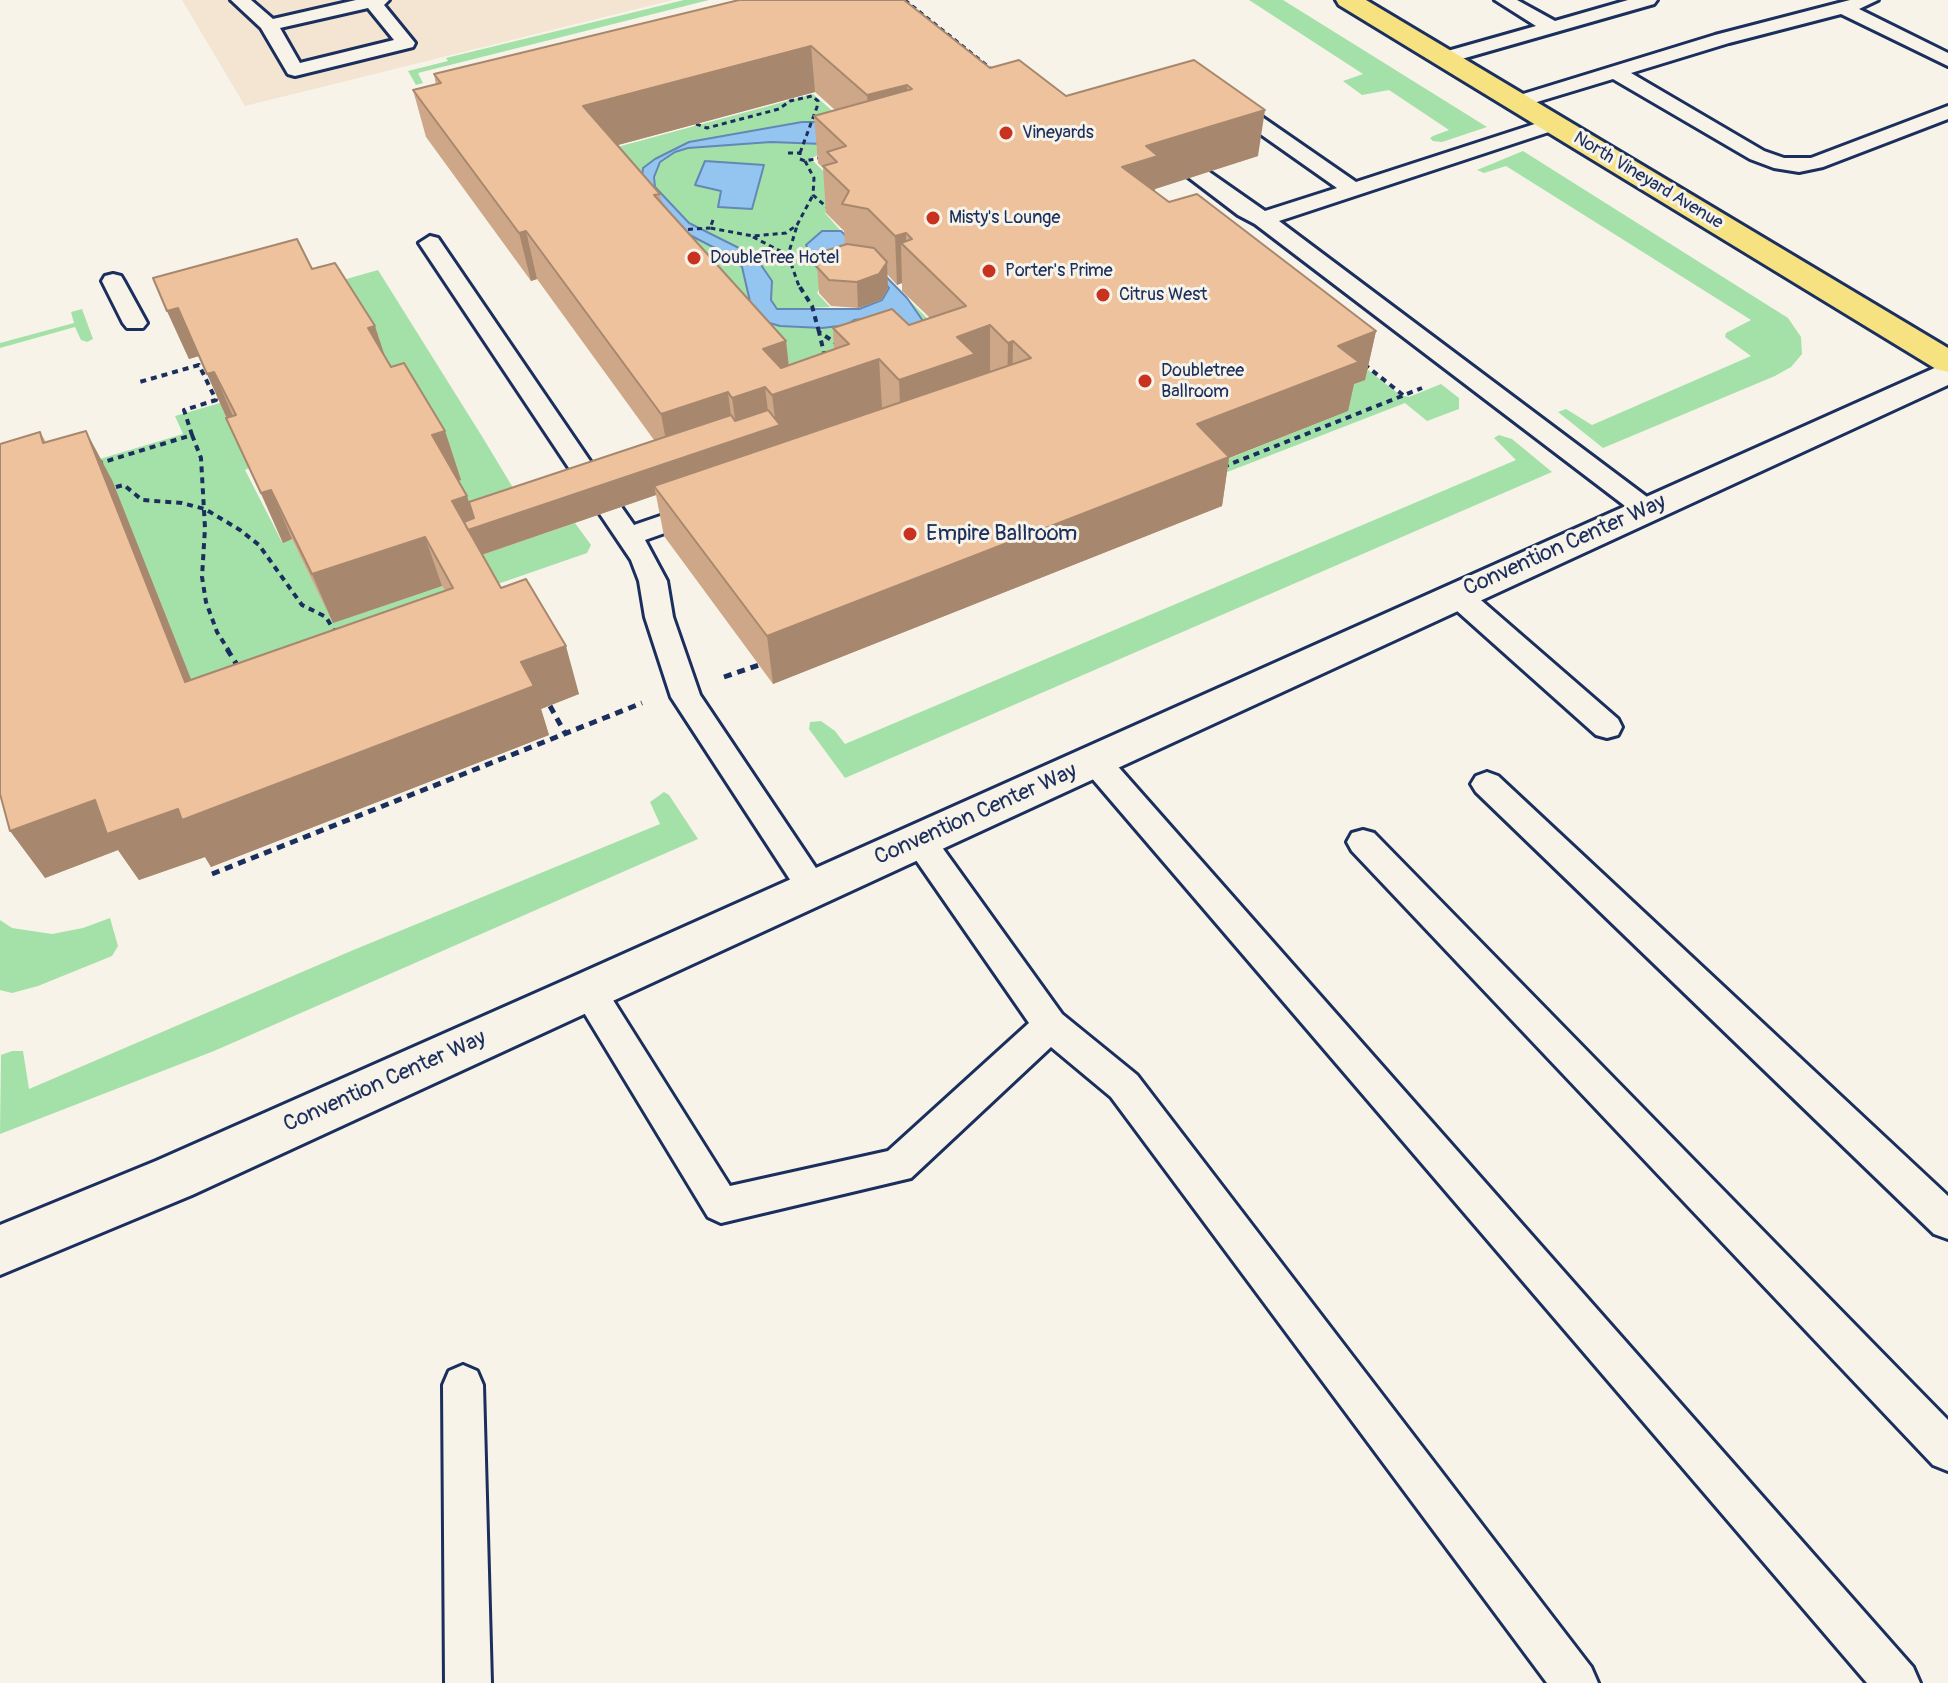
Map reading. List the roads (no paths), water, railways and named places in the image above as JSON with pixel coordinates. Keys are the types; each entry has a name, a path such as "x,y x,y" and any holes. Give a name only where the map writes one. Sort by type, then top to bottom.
{"main road":[{"name":"North Vineyard Avenue","path":"1348,0 1948,362"}],"street":[{"name":"Convention Center Way","path":"0,1250 174,1178 589,991 1948,372"}],"lane":[{"path":"240,0 269,25 295,70 406,43 376,1 269,25"},
{"path":"1504,0 1552,27"},
{"path":"1444,58 1648,0"},
{"path":"1517,102 1722,39 1869,0"},
{"path":"1843,8 1948,60"},
{"path":"1615,72 1757,155 1790,165 1816,163 1948,112"},
{"path":"1212,91 1352,189"},
{"path":"1263,219 1554,124"},
{"path":"1147,137 1246,210 1263,219 1646,509"},
{"path":"430,243 644,559 683,689 712,738 814,889"},
{"path":"113,281 135,323"},
{"path":"628,537 734,500"},
{"path":"1457,595 1607,727"},
{"path":"1095,761 1897,1683"},
{"path":"1487,784 1948,1221"},
{"path":"920,841 1050,1025 1124,1086 1546,1662 1575,1683"},
{"path":"1363,842 1948,1450"},
{"path":"589,991 721,1205 898,1166 1050,1025"},
{"path":"463,1385 468,1683"}],"water":[{"path":"802,122 829,122 823,144 771,142 688,148 660,162 654,177 655,187 689,223 747,252 759,262 772,281 771,300 777,309 859,309 882,300 889,288 876,273 826,277 815,265 806,245 822,231 841,231 907,298 923,321 921,333 868,318 822,328 780,326 766,322 752,310 742,267 734,258 684,232 642,178 643,168 689,142"},
{"path":"705,161 764,165 752,209 718,207 721,191 695,185"}],"place":[{"name":"Vineyards","path":"1006,133"},
{"name":"Misty's Lounge","path":"933,218"},
{"name":"DoubleTree Hotel","path":"694,258"},
{"name":"Porter's Prime","path":"989,271"},
{"name":"Citrus West","path":"1103,295"},
{"name":"Doubletree Ballroom","path":"1145,381"},
{"name":"Empire Ballroom","path":"910,534"}]}
